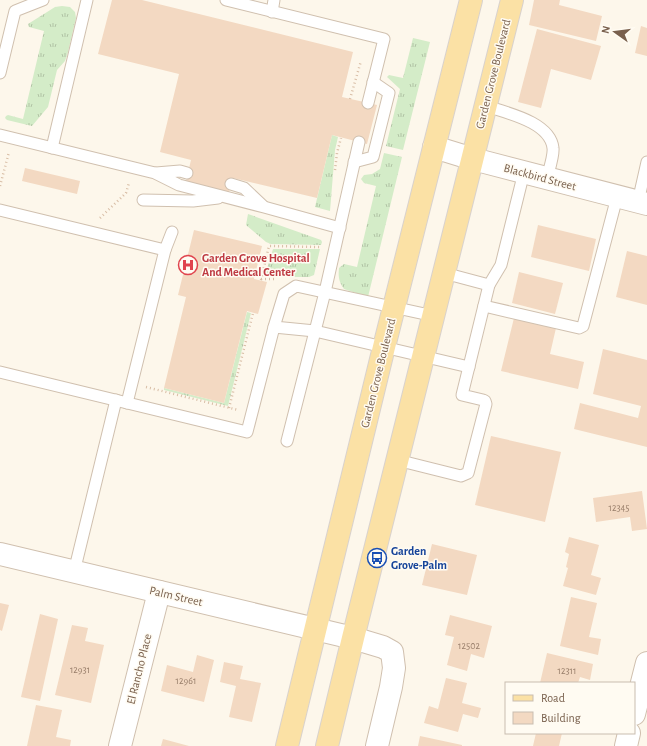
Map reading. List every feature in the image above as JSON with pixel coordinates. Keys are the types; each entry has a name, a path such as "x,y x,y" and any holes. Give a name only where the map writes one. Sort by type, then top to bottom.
{"main road":[{"name":"Garden Grove Boulevard","path":"287,746 384,347 471,0"},
{"name":"Garden Grove Boulevard","path":"327,746 512,0"}],"street":[{"name":"Blackbird Street","path":"434,147 473,159 642,203"},
{"name":"Palm Street","path":"0,554 353,638"},
{"name":"El Rancho Place","path":"120,746 158,592"},
{"path":"353,638 383,647 392,652 394,668 391,688 377,746"},
{"path":"635,710 647,663"},
{"path":"626,746 629,734"}],"lane":[{"path":"0,73 15,11 44,0"},
{"path":"52,148 87,0"},
{"path":"226,0 384,39 368,103"},
{"path":"272,12 274,0"},
{"path":"354,162 373,157 387,100 388,93 373,82"},
{"path":"486,106 537,125 551,138 554,150 547,178"},
{"path":"0,135 155,173 179,185 340,228"},
{"path":"287,441 340,228 359,142"},
{"path":"642,203 647,162"},
{"path":"397,460 461,476 468,473 486,404 483,400 462,395 489,285 501,265 524,172"},
{"path":"155,173 187,173"},
{"path":"231,184 244,188 264,207"},
{"path":"143,200 192,201 224,197"},
{"path":"484,306 579,328 583,326 616,197"},
{"path":"0,210 165,250"},
{"path":"127,403 165,250 172,232"},
{"path":"444,273 489,285"},
{"path":"0,372 247,432 284,294 296,286 434,316"},
{"path":"274,327 315,331 469,367"},
{"path":"74,572 116,400"}],"path":[{"path":"350,99 362,58"},
{"path":"0,186 12,138"},
{"path":"98,220 126,193 130,180"},
{"path":"132,186 134,180"},
{"path":"261,280 269,246 323,247"},
{"path":"229,408 253,313"},
{"path":"132,384 251,414"}],"green space":[{"path":"55,7 70,7 75,12 76,18 68,52 65,61 57,70 48,107 32,126 7,120 5,118 8,115 23,119 44,31 29,27 28,24"},
{"path":"413,38 430,42 403,150 386,146 400,89 387,77 389,75 403,78"},
{"path":"332,135 338,137 335,150 330,211 315,207"},
{"path":"384,153 402,157 368,297 344,289 339,279 339,268 344,264 357,267 376,186 364,183 361,179 364,175 372,174 380,169"},
{"path":"248,214 321,240 321,245 271,244 266,242 246,225"},
{"path":"273,249 320,249 314,275 309,277 268,276 266,272"},
{"path":"247,312 251,313 228,406 164,390 164,388 224,403"}],"building":[{"path":"112,0 142,0 353,52 342,97 377,105 367,144 332,135 317,198 233,178 229,192 186,181 191,160 160,152 179,74 98,54"},
{"path":"534,0 560,0 559,5 602,16 596,41 529,25"},
{"path":"641,26 647,28 647,56 635,53"},
{"path":"537,29 601,46 591,80 551,69 541,108 518,102"},
{"path":"25,168 80,181 77,194 22,181"},
{"path":"538,225 596,239 589,271 531,257"},
{"path":"194,230 262,246 254,279 267,282 258,314 247,311 224,403 164,388 186,297 178,295"},
{"path":"627,251 647,256 647,305 616,297"},
{"path":"519,272 563,283 555,314 512,303"},
{"path":"514,318 556,328 550,354 584,362 578,389 501,371"},
{"path":"603,349 647,360 647,447 574,429 580,403 638,418 641,406 593,394"},
{"path":"491,436 561,452 545,522 475,505"},
{"path":"642,491 647,529 632,531 630,517 596,522 593,498"},
{"path":"569,537 599,545 591,575 601,578 596,595 563,586 568,568 566,567 569,554 565,552"},
{"path":"432,544 477,555 467,595 422,585"},
{"path":"571,597 597,603 589,637 601,639 598,655 560,646"},
{"path":"0,603 9,605 2,631 0,630"},
{"path":"40,614 58,619 40,701 21,697"},
{"path":"450,615 492,626 484,658 471,654 467,671 447,665 454,637 445,635"},
{"path":"72,625 88,628 85,641 104,645 91,703 55,695"},
{"path":"547,653 593,664 590,680 580,677 578,682 540,682"},
{"path":"197,655 214,660 204,702 161,691 167,665 193,672"},
{"path":"224,662 243,666 240,679 261,683 252,722 229,717 236,686 220,682"},
{"path":"446,678 467,683 462,703 481,708 478,718 463,714 458,732 424,723 429,706 438,709"},
{"path":"36,705 62,710 56,737 71,740 70,746 27,746"},
{"path":"536,734 562,734 559,746 533,746"},
{"path":"420,736 462,745 462,746 418,746"},
{"path":"163,739 189,746 161,746"}],"place":[{"name":"Garden Grove Hospital And Medical Center","path":"188,265"},
{"name":"Garden Grove-Palm","path":"377,558"}]}
